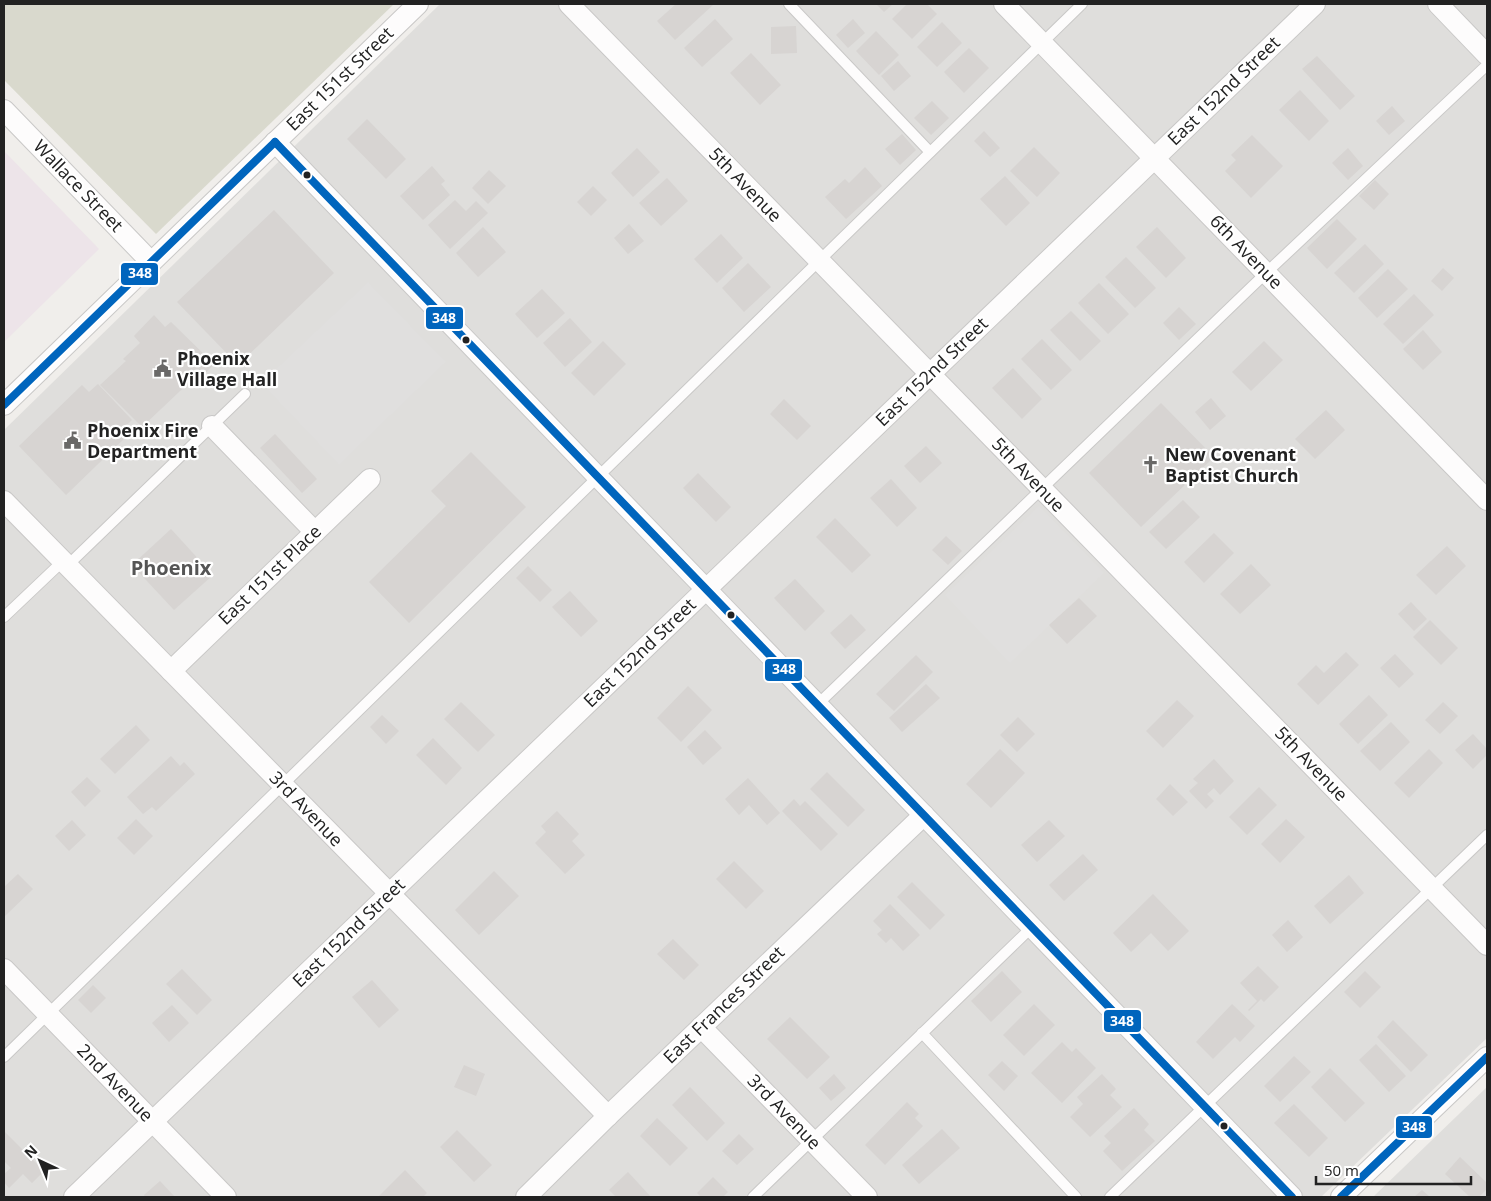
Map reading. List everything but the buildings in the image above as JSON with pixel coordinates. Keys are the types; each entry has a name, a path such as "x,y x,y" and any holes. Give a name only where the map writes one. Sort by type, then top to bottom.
{"street":[{"name":"East 151st Street","path":"4,405 418,4"},
{"name":"5th Avenue","path":"569,4 1487,945"},
{"name":"6th Avenue","path":"1004,4 1487,500"},
{"name":"East 152nd Street","path":"74,1197 1315,4"},
{"path":"1438,4 1487,55"},
{"name":"Wallace Street","path":"4,110 152,262"},
{"path":"275,142 1292,1197"},
{"path":"212,426 315,532"},
{"name":"East 151st Place","path":"171,671 370,478"},
{"name":"3rd Avenue","path":"4,501 608,1116"},
{"name":"East Frances Street","path":"526,1197 608,1116 924,815"},
{"name":"2nd Avenue","path":"4,969 226,1197"},
{"name":"3rd Avenue","path":"701,1027 867,1197"},
{"path":"1341,1197 1487,1056"}],"lane":[{"path":"789,4 930,152"},
{"path":"4,1057 1082,4"},
{"path":"817,705 1043,490 1266,273 1487,65"},
{"path":"4,616 65,563 245,394"},
{"path":"1110,1197 1487,835"},
{"path":"753,1197 1032,927"},
{"path":"922,1033 1076,1197"}],"shaded area":[{"path":"4,4 394,4 156,234 4,80"},
{"path":"440,4 1487,4 1487,1038 1321,1197 4,1197 4,430"},
{"path":"4,151 99,249 4,342"},
{"path":"368,282 446,362 339,465 261,383"},
{"path":"1039,506 1104,573 1010,663 945,595"},
{"path":"1487,1087 1487,1197 1373,1197"}],"transit line":[{"name":"348","path":"275,142 1292,1197"},
{"name":"348","path":"4,405 275,142"},
{"name":"348","path":"1341,1197 1487,1057"}],"place":[{"name":"Phoenix Village Hall","path":"163,369"},
{"name":"Phoenix Fire Department","path":"73,441"},
{"name":"New Covenant Baptist Church","path":"1151,465"}],"district":[{"name":"Phoenix","path":"171,568"}]}
